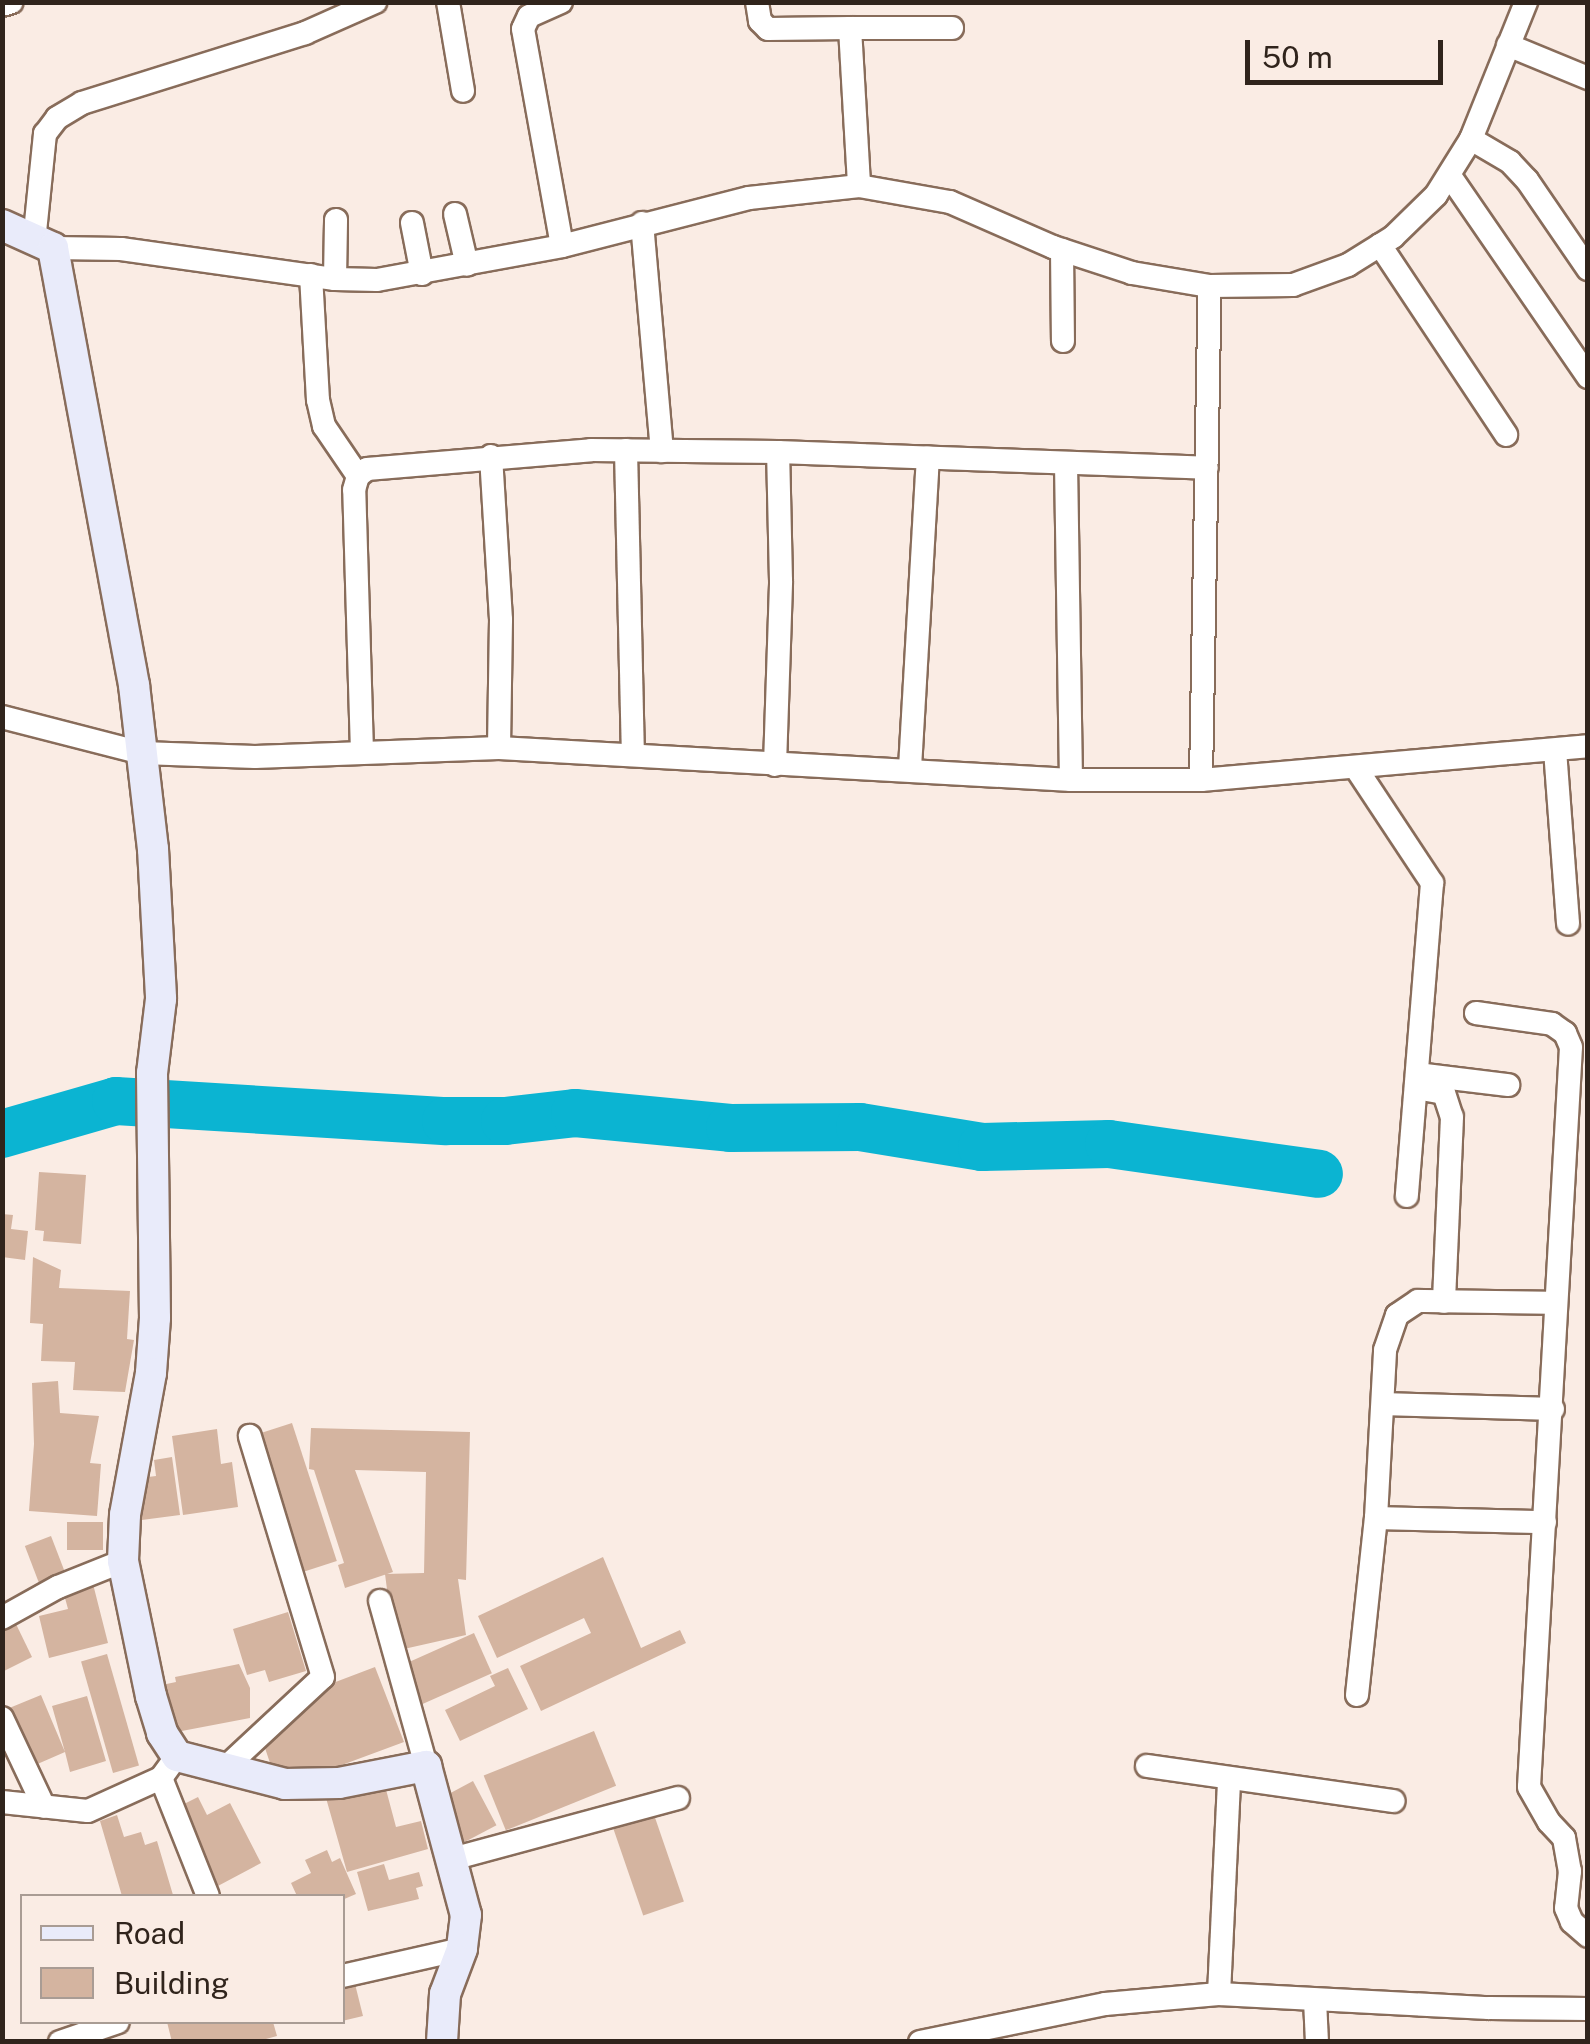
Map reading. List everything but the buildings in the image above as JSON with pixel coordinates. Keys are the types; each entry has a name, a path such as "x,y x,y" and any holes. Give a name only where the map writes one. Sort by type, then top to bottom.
{"street":[{"path":"2,4 12,2"},
{"path":"207,1894 151,1696 123,1561 125,1515 151,1373 155,1318 152,1074 160,999 154,849 100,486 41,234 45,134 57,118 82,103 305,33 375,2"},
{"path":"448,2 463,91"},
{"path":"561,2 529,16 523,28 562,246"},
{"path":"757,2 760,21 768,29 952,28"},
{"path":"2,225 121,249 335,279 422,274 562,246 642,222 749,198 858,181 950,202 1062,250 1132,273 1210,286 1292,285 1348,265 1417,216 1450,176 1471,139 1526,2"},
{"path":"850,28 858,181"},
{"path":"1508,44 1588,78"},
{"path":"1471,139 1510,162 1527,180 1588,269"},
{"path":"1450,176 1588,376"},
{"path":"455,214 467,265"},
{"path":"335,279 336,220"},
{"path":"642,222 662,451"},
{"path":"412,223 422,274"},
{"path":"1380,245 1506,435"},
{"path":"1062,250 1064,341"},
{"path":"311,275 318,400 324,426 336,450 358,476"},
{"path":"1201,780 1210,286"},
{"path":"626,450 633,755"},
{"path":"362,752 354,490 358,476 367,469 491,456 626,450 1208,468"},
{"path":"775,764 781,581 778,452"},
{"path":"491,456 501,620 499,748"},
{"path":"910,768 928,458"},
{"path":"1066,463 1070,780"},
{"path":"2,717 142,753 255,757 499,748 910,768 1070,780 1201,780 1588,746"},
{"path":"1555,750 1568,924"},
{"path":"1356,768 1432,883 1408,1196"},
{"path":"1476,1013 1552,1024 1565,1034 1571,1047 1555,1302 1554,1409 1530,1787 1543,1813 1564,1838 1570,1871 1566,1908 1572,1922 1588,1936"},
{"path":"1417,1081 1508,1084"},
{"path":"1417,1081 1444,1093 1452,1117 1444,1302"},
{"path":"1358,1694 1376,1518 1384,1350 1397,1316 1418,1301 1555,1302"},
{"path":"1384,1404 1554,1409"},
{"path":"226,1768 324,1678 250,1436"},
{"path":"1376,1518 1545,1522"},
{"path":"2,1618 58,1587 123,1561"},
{"path":"380,1601 466,1915 462,1949 445,1994 442,2042"},
{"path":"2,1718 44,1807"},
{"path":"2,1802 88,1811 169,1767 226,1768 285,1784 318,1785 426,1766"},
{"path":"1147,1766 1394,1801"},
{"path":"1219,1994 1230,1780"},
{"path":"452,1858 678,1798"},
{"path":"345,1975 462,1949"},
{"path":"920,2042 1104,2004 1219,1994 1588,2009"},
{"path":"1315,2000 1316,2042"},
{"path":"60,2042 112,2024"}],"waterway":[{"path":"2,1134 116,1101 446,1121 505,1121 575,1113 730,1128 860,1127 982,1147 1109,1144 1319,1174"}]}
